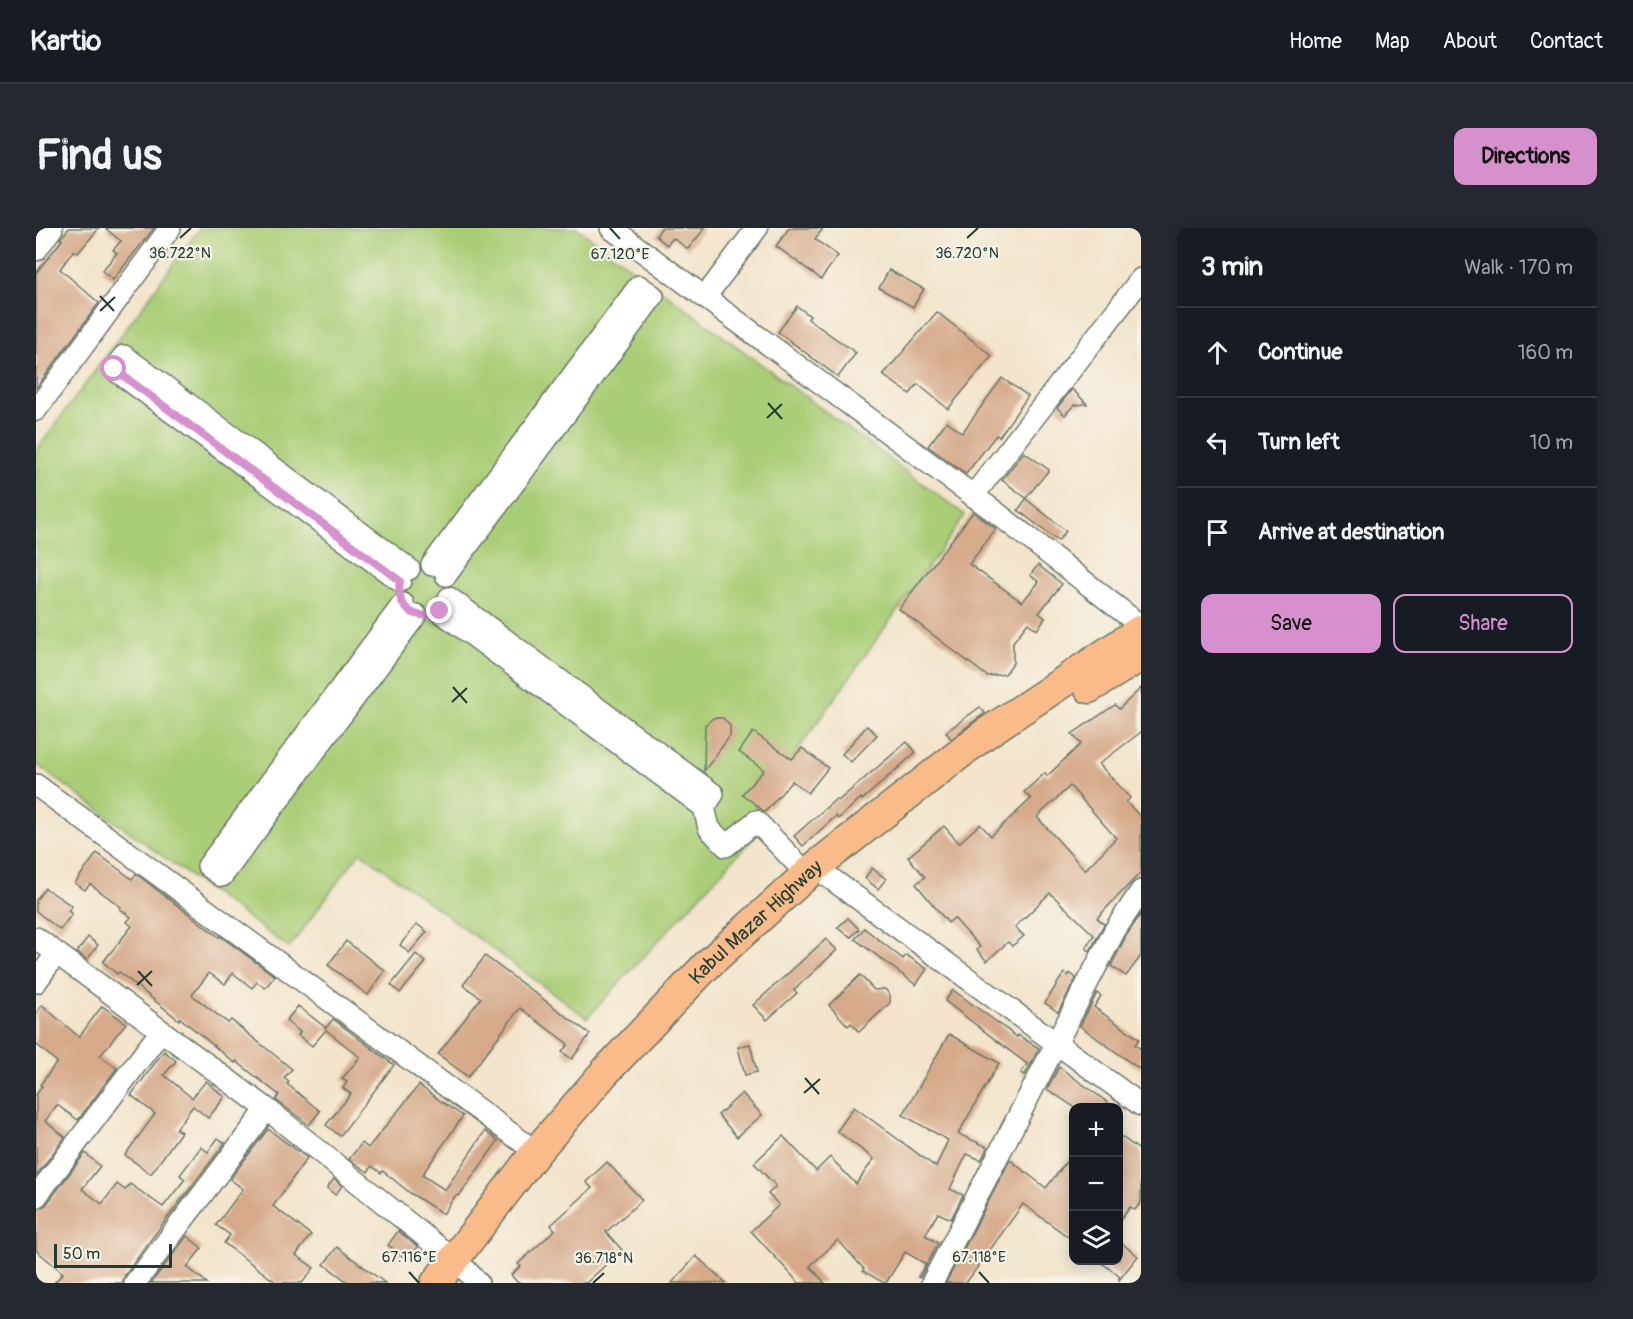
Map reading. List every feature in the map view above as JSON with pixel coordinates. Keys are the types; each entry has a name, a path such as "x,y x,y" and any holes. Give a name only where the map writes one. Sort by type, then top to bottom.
{"highway":[{"name":"Kabul Mazar Highway","path":"463,1274 536,1152 605,1072 700,974 985,734 1141,628"},
{"name":"Kabul Mazar Highway","path":"436,1283 463,1274 552,1163 621,1084 724,978 818,873 1083,691 1141,656"}],"street":[{"path":"36,250 52,228"},
{"path":"36,410 170,228"},
{"path":"611,228 973,496 1141,628"},
{"path":"705,297 758,228"},
{"path":"439,570 671,272"},
{"path":"973,496 1141,279"},
{"path":"124,357 405,575 114,369 124,357"},
{"path":"424,564 439,570 449,582 444,604 432,615 409,609 399,597 405,575 424,564"},
{"path":"444,604 713,794 704,807 708,828 726,846 756,821 818,873 1141,1105"},
{"path":"409,609 222,876 208,866 409,609"},
{"path":"36,785 536,1152"},
{"path":"932,1283 1115,930 1141,891"},
{"path":"36,938 267,1109 463,1274"},
{"path":"36,982 56,954"},
{"path":"36,1197 161,1031"},
{"path":"135,1283 267,1109"}],"green space":[{"path":"200,228 577,228 965,515 756,809 768,822 587,1018 360,852 289,948 36,764 36,451"}],"building":[{"path":"69,228 99,228 78,253 74,250 60,269 99,303 36,388 36,273"},
{"path":"105,228 154,228 113,280 102,271 117,253 113,250 121,241"},
{"path":"661,228 705,228 688,249 673,238 667,245 656,236"},
{"path":"789,228 823,228 815,239 838,256 821,279 776,246"},
{"path":"889,270 924,289 913,307 879,288"},
{"path":"797,306 810,316 808,319 856,353 838,377 778,332"},
{"path":"937,312 992,356 948,409 918,384 910,394 883,375"},
{"path":"1002,378 1028,396 999,437 996,435 966,474 928,446 947,421 962,433"},
{"path":"1072,389 1087,404 1074,405 1065,415 1057,408"},
{"path":"1024,452 1049,470 1026,498 1002,480"},
{"path":"1026,499 1066,531 1058,541 1018,510"},
{"path":"973,512 996,529 969,564 1022,602 1039,582 1030,575 1038,565 1062,584 1039,613 1045,618 1037,630 1028,623 1013,642 1013,663 1005,674 987,676 899,609"},
{"path":"1141,688 1141,732 1099,764 1130,798 1126,802 1141,817 1141,872 1097,918 1104,924 1090,951 1086,948 1094,935 1050,893 1015,927 1024,936 1012,946 1008,942 987,961 977,950 980,947 954,918 948,923 916,884 925,877 908,857 944,826 959,843 980,824 991,836 1031,799 1024,792 1045,773 1047,776 1081,744 1072,734 1115,705 1119,709","holes":["1070,786 1116,838 1085,870 1037,817"]},
{"path":"980,707 985,713 951,739 946,732"},
{"path":"713,718 723,718 730,726 730,736 704,771 705,725"},
{"path":"867,726 877,735 851,762 842,754"},
{"path":"753,732 792,759 802,748 828,768 808,793 792,781 765,812 742,794 764,770 739,752"},
{"path":"907,742 916,752 862,800 861,798 838,819 836,816 803,846 794,836"},
{"path":"97,853 132,879 136,874 275,976 265,988 257,982 252,988 233,973 225,984 209,973 192,995 228,1023 231,1020 292,1069 284,1078 289,1082 287,1084 320,1111 309,1125 276,1100 279,1095 103,962 132,926 127,922 131,917 120,909 121,907 90,884 85,890 75,883"},
{"path":"872,868 886,879 878,889 865,878"},
{"path":"45,888 72,906 68,911 72,914 60,930 36,911 36,900"},
{"path":"1141,914 1141,956 1126,976 1111,966 1126,936"},
{"path":"848,918 859,929 851,937 837,928"},
{"path":"417,924 427,932 409,953 400,945"},
{"path":"864,928 903,959 906,955 927,969 916,985 855,939"},
{"path":"88,937 98,945 87,960 77,952"},
{"path":"826,939 837,950 794,990 797,993 767,1020 753,1005"},
{"path":"346,941 385,971 368,995 328,965"},
{"path":"416,954 426,962 400,993 391,985"},
{"path":"485,956 590,1034 572,1059 562,1052 568,1044 520,1008 468,1077 438,1054 481,998 463,985"},
{"path":"1064,973 1068,976 1070,973 1076,978 1058,1012 1045,1003"},
{"path":"860,975 874,990 885,989 890,995 890,1003 859,1032 851,1023 848,1026 829,1005"},
{"path":"953,990 1017,1037 1018,1035 1039,1048 1025,1075 1021,1073 1027,1064 945,1001"},
{"path":"1097,993 1101,996 1094,1007 1139,1039 1135,1045 1141,1049 1141,1070 1080,1026"},
{"path":"42,1005 79,1037 102,1006 126,1023 100,1056 117,1068 78,1120 57,1105 45,1121 65,1137 36,1176 36,1095 42,1086 40,1085 57,1062 36,1044 36,1013"},
{"path":"298,1006 326,1028 333,1019 394,1065 340,1136 326,1125 351,1094 343,1088 347,1082 342,1079 360,1057 326,1030 312,1046 298,1035 300,1032 286,1021"},
{"path":"949,1034 999,1063 958,1134 988,1147 981,1160 967,1154 950,1189 963,1195 951,1219 938,1213 925,1235 938,1243 920,1278 918,1277 926,1264 905,1252 884,1283 863,1271 864,1269 838,1240 810,1266 825,1283 799,1283 751,1231 779,1205 768,1194 776,1186 754,1163 783,1136 816,1171 830,1157 856,1184 874,1159 837,1131 854,1107 936,1167 948,1140 903,1115"},
{"path":"750,1044 757,1072 745,1075 738,1047"},
{"path":"164,1051 176,1061 164,1075 192,1098 206,1081 225,1097 208,1118 193,1106 176,1129 181,1132 151,1174 125,1155 155,1114 131,1095"},
{"path":"1059,1067 1108,1103 1069,1104 1047,1089"},
{"path":"419,1085 463,1116 422,1175 445,1190 485,1131 498,1141 459,1196 456,1195 443,1214 410,1193 383,1171 381,1173 372,1166 368,1172 349,1159 362,1143 368,1148"},
{"path":"742,1093 762,1115 737,1137 718,1115"},
{"path":"268,1129 307,1158 273,1206 311,1235 296,1255 314,1268 302,1283 277,1283 224,1243 230,1235 216,1225 243,1189 230,1179"},
{"path":"218,1138 225,1143 152,1238 125,1275 122,1283 54,1283 63,1273 36,1250 36,1210 46,1205 85,1153 100,1166 82,1189 102,1204 117,1184 125,1190 130,1184 163,1207 185,1179 180,1175 201,1147 208,1152"},
{"path":"1123,1138 1141,1151 1141,1202 1135,1210 1130,1207 1123,1217"},
{"path":"1069,1158 1069,1237 1023,1204 966,1283 946,1283 1010,1160 1046,1188"},
{"path":"607,1162 642,1200 606,1232 622,1250 586,1283 518,1283 511,1275 521,1266 518,1264 555,1230 551,1225 592,1188 586,1182"},
{"path":"334,1179 342,1186 335,1195 327,1188"},
{"path":"398,1231 418,1247 408,1260 388,1245"},
{"path":"187,1236 202,1248 187,1267 207,1283 151,1283"},
{"path":"1123,1244 1138,1256 1119,1280 1119,1276 1105,1265 1123,1265"},
{"path":"337,1247 385,1283 349,1283 324,1264"},
{"path":"696,1256 726,1283 672,1283"}],"route":[{"path":"114,369 400,581 399,597 409,611 424,616 440,611"}]}
